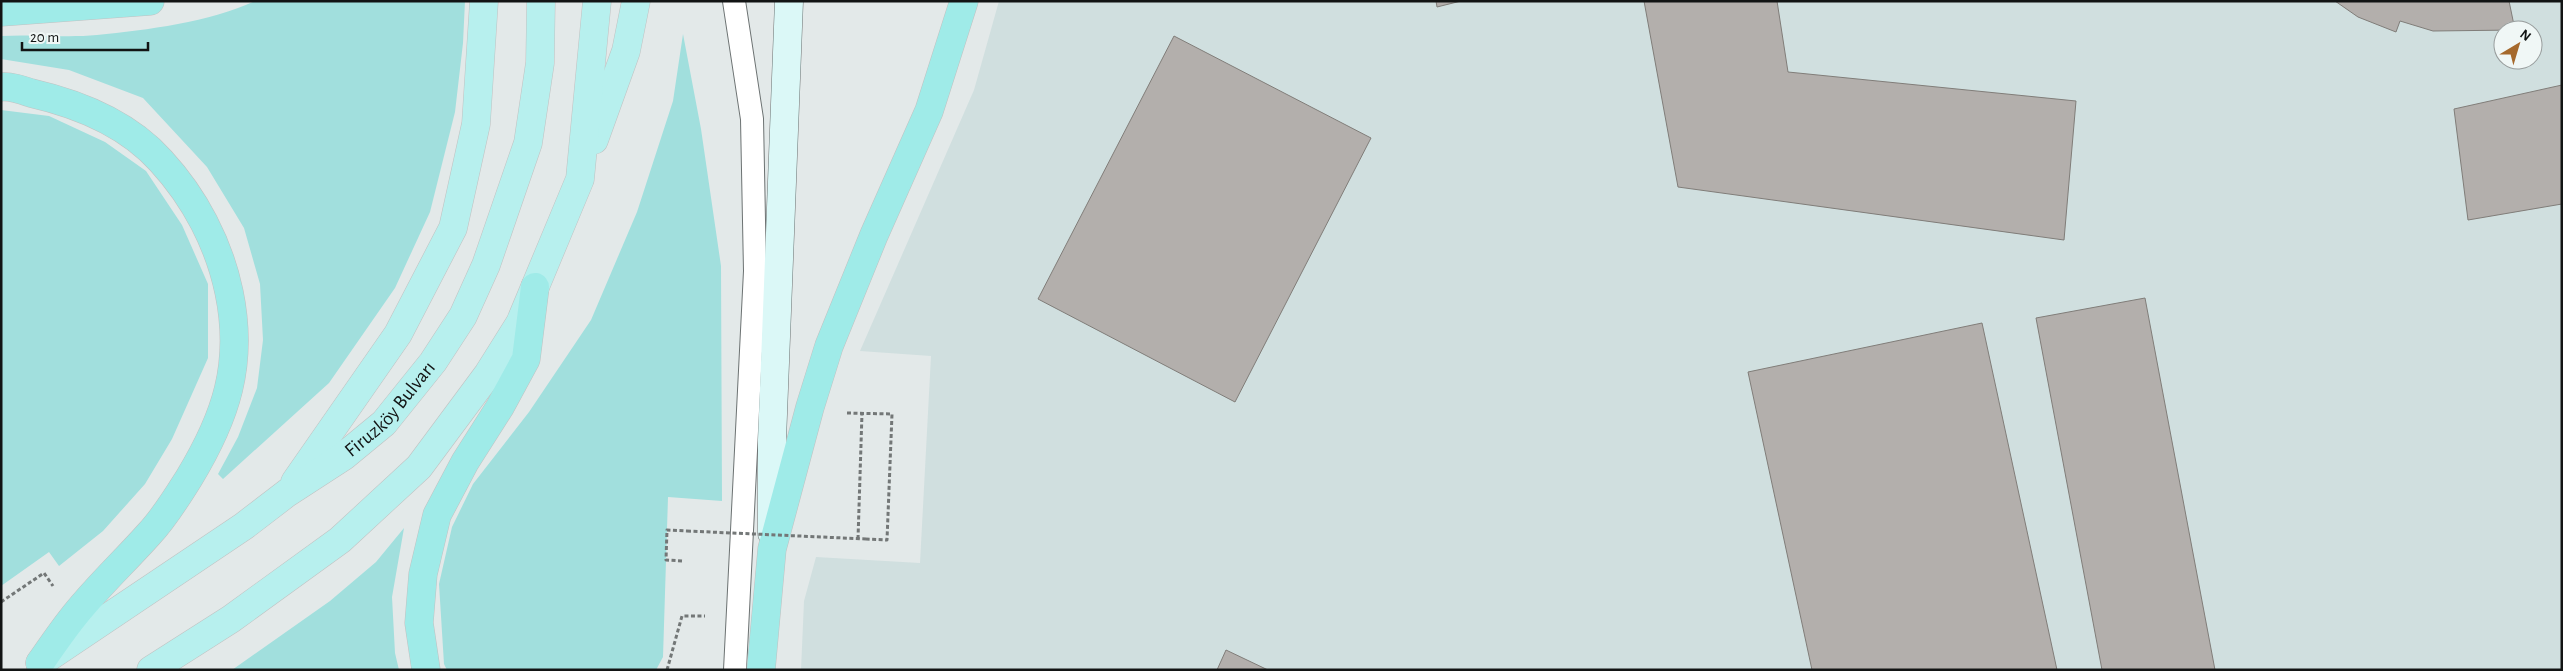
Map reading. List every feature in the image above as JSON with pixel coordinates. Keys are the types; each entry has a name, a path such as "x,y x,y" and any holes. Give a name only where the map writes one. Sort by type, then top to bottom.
{"highway":[{"path":"1,12 150,1"},
{"path":"762,670 772,549 810,407 829,346 874,234 929,111 964,1"},
{"path":"1,87 60,100 106,119 148,146 182,184 206,226 225,272 235,320 233,371 226,399 221,418 199,461 175,501 150,533 74,616 35,666"},
{"path":"426,670 419,623 422,574 437,515 464,462 500,407 526,358 535,288"}],"main road":[{"path":"287,493 398,334 453,228 476,124 484,1"},
{"name":"Firuzköy Bulvarı","path":"35,666 244,526 287,493 344,456 384,423 433,362 463,316 486,265 528,143 540,63 541,1"},
{"path":"580,179 597,1"},
{"path":"151,670 231,619 340,540 419,467 488,374 520,323 580,179 626,51 636,1"},
{"path":"772,549 772,440 789,1"}],"lane":[{"path":"734,1 752,119 755,271 734,670"}],"path":[{"path":"682,561 666,560 667,530 887,540 892,414 842,412"},
{"path":"858,538 862,414"},
{"path":"1,602 44,573"},
{"path":"667,670 682,616 706,616 707,611"}],"shaded area":[{"path":"255,1 465,1 463,43 455,112 430,212 395,288 329,383 223,479 218,474 238,437 257,388 263,340 260,284 244,228 207,167 143,98 69,70 1,59 1,36 85,36 136,31 198,20"},
{"path":"999,1 2562,1 2562,670 801,670 804,601 816,557 920,563 931,356 860,351 974,90"},
{"path":"683,34 701,129 721,266 722,501 668,497 663,657 656,670 447,670 444,664 439,584 452,527 473,484 529,412 591,320 637,212 673,101"},
{"path":"1,110 49,116 105,142 146,171 182,225 208,284 208,358 172,439 145,484 103,531 59,566 49,552 1,586"},
{"path":"404,528 392,597 395,653 399,670 232,670 330,601 376,562"}],"building":[{"path":"1436,1 1461,1 1437,7"},
{"path":"1644,1 1777,1 1788,72 2076,101 2064,240 1678,187"},
{"path":"2335,1 2509,1 2513,20 2493,20 2493,30 2433,31 2400,21 2396,32 2358,17"},
{"path":"1174,36 1371,138 1235,402 1038,299"},
{"path":"2562,85 2562,204 2468,220 2454,109"},
{"path":"2145,298 2215,670 2102,670 2036,318"},
{"path":"1982,323 2057,670 1812,670 1748,372"},
{"path":"1226,650 1268,670 1217,670"}]}
